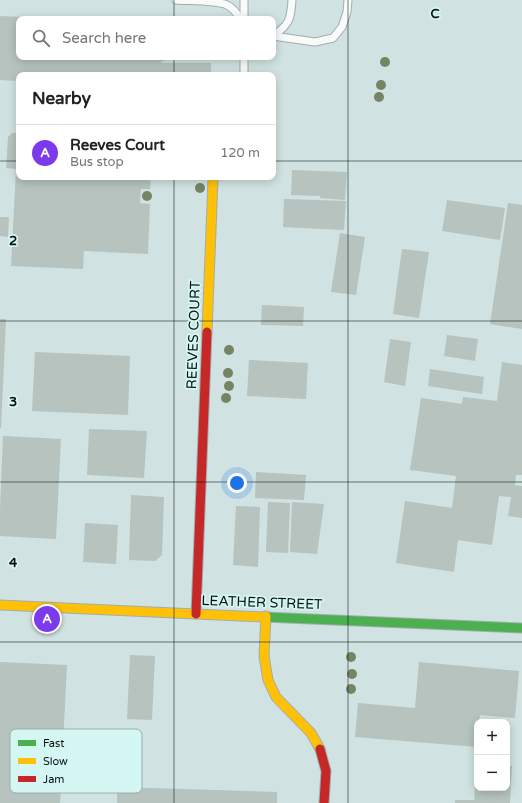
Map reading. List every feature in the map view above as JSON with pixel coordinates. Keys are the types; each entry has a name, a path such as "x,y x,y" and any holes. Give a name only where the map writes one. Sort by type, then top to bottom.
{"street":[{"name":"REEVES COURT","path":"196,614 213,180"},
{"name":"LEATHER STREET","path":"0,605 522,628"},
{"path":"266,616 264,656 268,680 276,697 311,733 321,751 326,771 324,803"}],"lane":[{"path":"176,0 217,2 227,5 235,11 238,16"},
{"path":"244,0 244,16"},
{"path":"276,34 288,22 292,0"},
{"path":"276,36 315,42 332,38 342,27 347,12 348,0"},
{"path":"244,60 244,72"}],"building":[{"path":"0,16 16,17 16,60 164,60 161,61 161,63 211,63 211,72 16,72 16,81 0,80"},
{"path":"12,133 16,133 16,169 6,168 8,137"},
{"path":"16,169 16,180 151,180 150,189 141,189 140,203 150,204 148,254 84,251 83,269 11,266"},
{"path":"292,170 347,172 345,200 320,198 320,196 291,195"},
{"path":"284,199 346,201 344,230 283,227"},
{"path":"447,200 505,208 500,240 442,231"},
{"path":"508,203 522,205 522,329 490,324"},
{"path":"0,217 9,217 8,237 0,236"},
{"path":"340,233 365,237 356,295 331,292"},
{"path":"402,249 429,252 419,318 393,314"},
{"path":"262,305 304,307 303,326 261,325"},
{"path":"0,319 6,319 1,428 0,428"},
{"path":"447,335 478,339 475,361 444,356"},
{"path":"390,339 411,342 405,386 384,382"},
{"path":"35,352 130,356 128,415 32,411"},
{"path":"249,360 308,363 306,399 247,396"},
{"path":"502,362 522,365 522,475 516,475 515,485 522,486 522,518 508,516 511,497 499,496 492,545 458,540 454,572 396,563 405,501 452,508 456,476 410,470 421,398 462,404 463,397 497,401"},
{"path":"430,369 484,377 482,394 428,386"},
{"path":"89,429 147,431 144,478 87,475"},
{"path":"3,436 61,439 56,539 0,536"},
{"path":"256,472 306,475 304,500 255,498"},
{"path":"131,495 164,497 162,555 155,561 129,560"},
{"path":"268,502 290,503 288,553 266,552"},
{"path":"292,502 324,504 317,554 290,552"},
{"path":"236,506 260,507 258,567 233,565"},
{"path":"85,523 118,525 116,564 83,562"},
{"path":"130,655 155,656 152,720 127,719"},
{"path":"0,662 67,665 64,729 10,729 10,793 61,793 60,803 0,803"},
{"path":"419,662 519,671 515,718 480,715 479,719 474,719 474,747 355,737 358,703 415,708"},
{"path":"510,766 512,766 510,803 474,803 475,791 510,791"},
{"path":"142,788 277,792 277,803 117,803 117,793 142,793"},
{"path":"455,800 474,800 474,803 455,803"}],"traffic: fast":[{"path":"264,617 522,628"}],"traffic: slow":[{"path":"207,332 213,180"},
{"path":"0,605 264,617"},
{"path":"266,616 264,656 268,680 276,697 311,733 320,749"}],"traffic: jam":[{"path":"196,614 207,332"},
{"path":"320,749 326,771 324,803"}],"place":[{"name":"Reeves Court","path":"47,619"}]}
